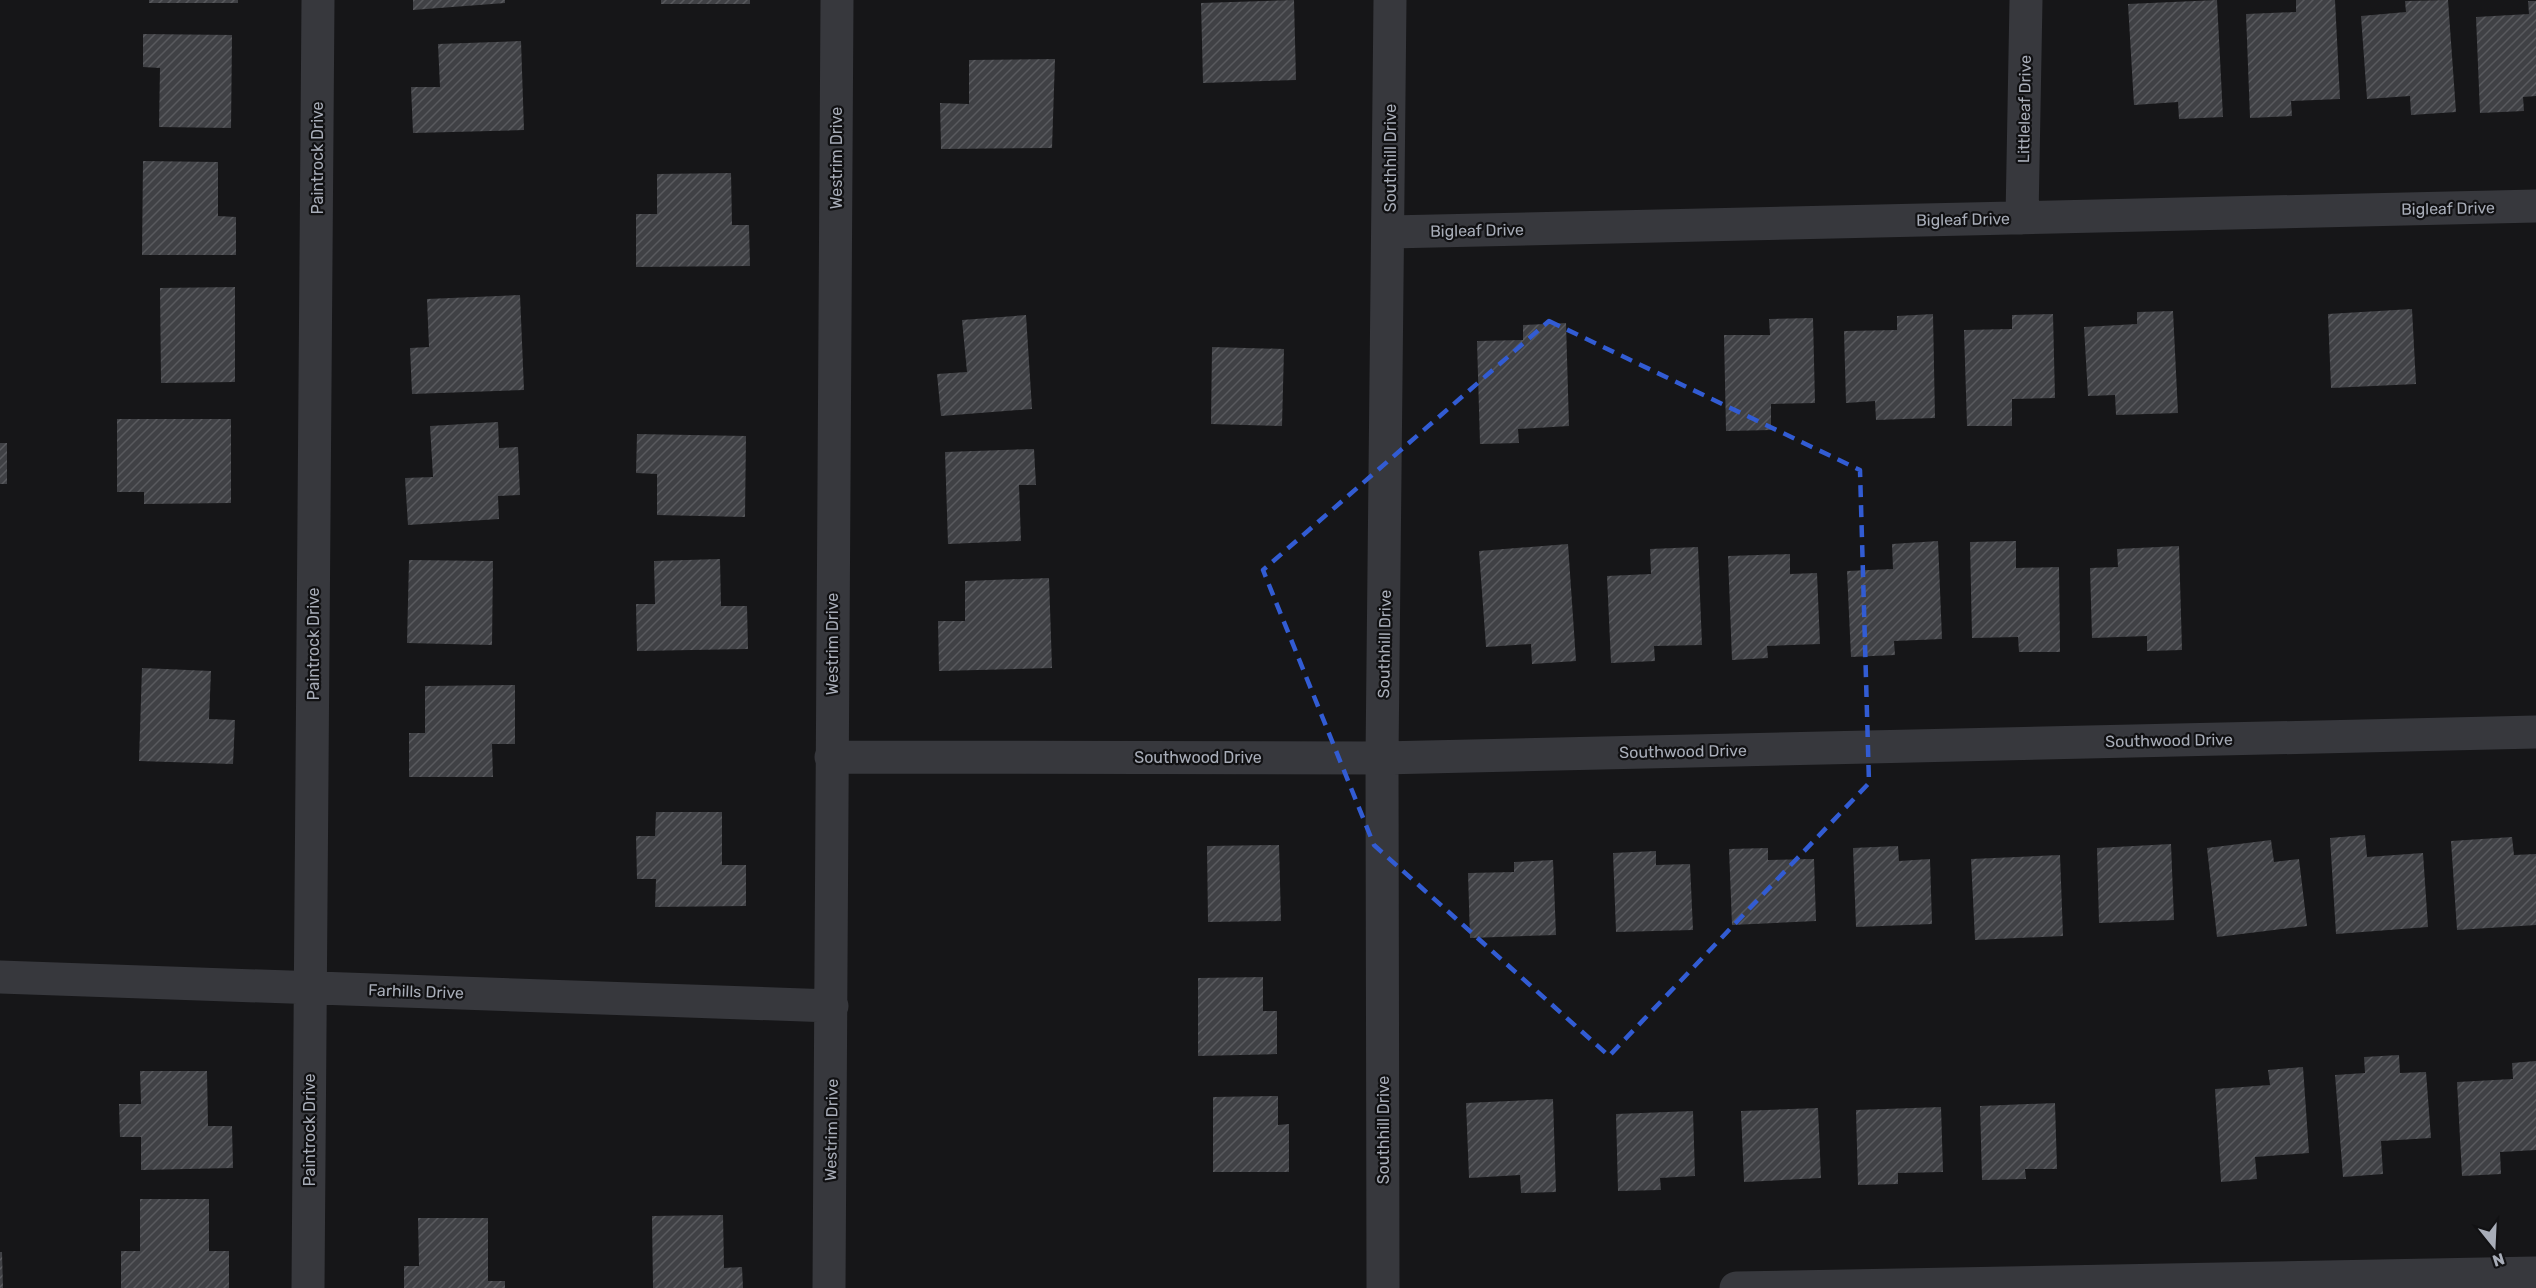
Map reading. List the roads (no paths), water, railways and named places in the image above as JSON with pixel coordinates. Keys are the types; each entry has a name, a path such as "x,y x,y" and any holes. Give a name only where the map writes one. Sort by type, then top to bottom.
{"street":[{"name":"Paintrock Drive","path":"308,1288 318,0"},
{"name":"Westrim Drive","path":"829,1288 837,0"},
{"name":"Southhill Drive","path":"1383,1288 1383,758 1390,0"},
{"name":"Littleleaf Drive","path":"2022,218 2026,0"},
{"name":"Bigleaf Drive","path":"1389,232 2536,206"},
{"name":"Southwood Drive","path":"831,757 1383,758 2536,732"},
{"name":"Farhills Drive","path":"0,977 832,1006"},
{"path":"1736,1288 2536,1273"}]}
